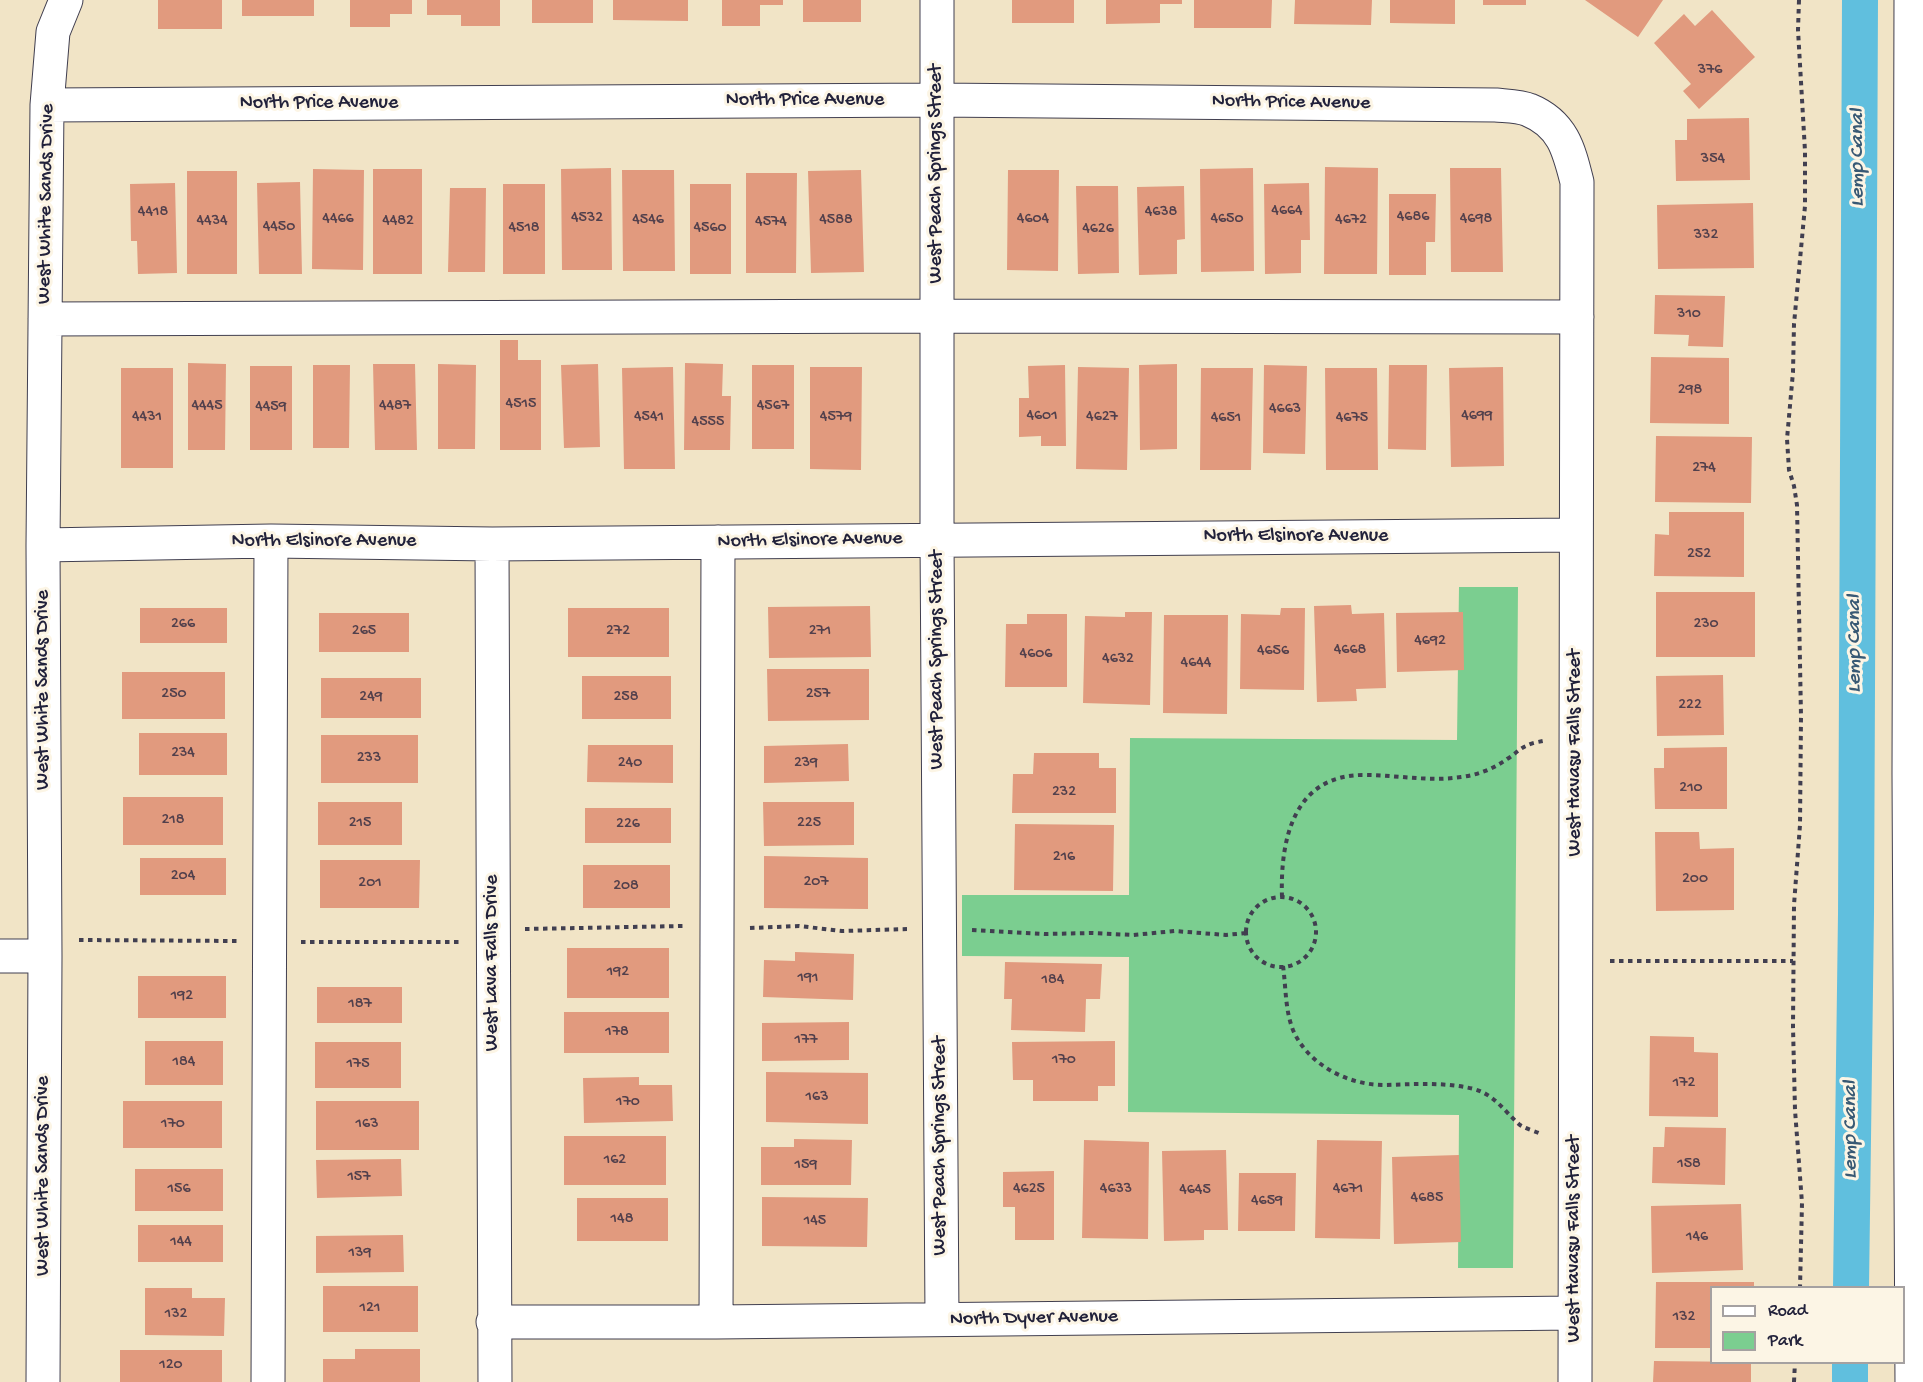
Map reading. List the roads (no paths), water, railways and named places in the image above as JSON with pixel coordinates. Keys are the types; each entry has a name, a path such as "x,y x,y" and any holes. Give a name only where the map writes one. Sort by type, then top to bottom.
{"street":[{"name":"West White Sands Drive","path":"43,1382 47,105 53,32 66,0"},
{"name":"West Peach Springs Street","path":"937,0 937,539 942,1319"},
{"path":"1911,0 1916,773 1912,1382"},
{"name":"North Price Avenue","path":"47,105 936,100 1496,105 1529,110 1557,128"},
{"name":"West Havasu Falls Street","path":"1557,128 1570,154 1577,182 1575,1382"},
{"path":"45,319 937,316 1577,317"},
{"name":"North Elsinore Avenue","path":"44,544 271,541 492,544 1576,536"},
{"path":"268,1382 271,541"},
{"path":"716,1322 718,542"},
{"name":"West Lava Falls Drive","path":"492,544 495,1382"},
{"path":"0,956 45,948"},
{"name":"North Dyver Avenue","path":"493,1322 716,1322 1575,1313"}],"waterway":[{"name":"Lemp Canal","path":"1851,1286 1856,914 1860,0"},
{"name":"Lemp Canal","path":"1850,1364 1850,1382"}]}
